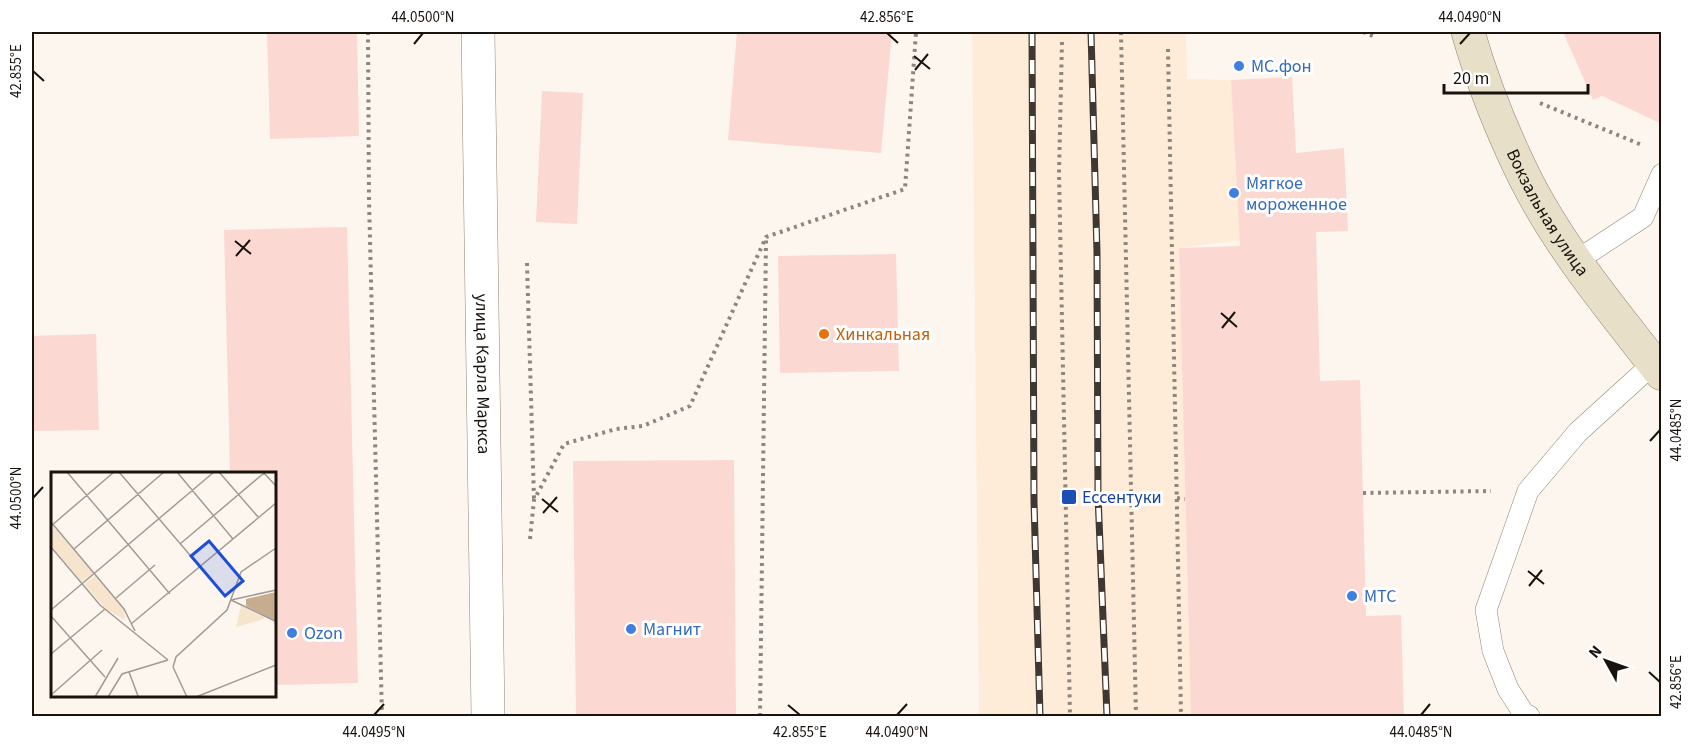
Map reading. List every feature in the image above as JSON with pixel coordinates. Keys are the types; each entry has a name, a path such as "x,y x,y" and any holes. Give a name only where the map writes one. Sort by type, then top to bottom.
{"main road":[{"name":"Вокзальная улица","path":"1468,32 1482,81 1524,177 1576,261 1658,369"}],"street":[{"name":"улица Карла Маркса","path":"478,32 488,717"}],"lane":[{"path":"1576,261 1643,218 1662,174"},
{"path":"1529,717 1524,714 1508,689 1497,661 1486,610 1528,491 1578,432 1658,369"}],"path":[{"path":"368,32 369,200 382,717"},
{"path":"530,544 534,500 564,444 616,429 643,426 690,406 766,237 905,189 916,32"},
{"path":"1121,32 1136,717"},
{"path":"1363,32 1373,36"},
{"path":"1062,42 1059,173 1070,717"},
{"path":"1168,49 1181,717"},
{"path":"1540,103 1625,136"},
{"path":"760,717 766,237"},
{"path":"1363,493 1528,491"},
{"path":"1177,498 1185,499"}],"shaded area":[{"path":"972,32 1186,32 1187,79 1231,80 1240,240 1179,248 1191,716 979,716"}],"building":[{"path":"267,32 357,32 359,136 270,139"},
{"path":"737,32 892,32 881,153 728,140"},
{"path":"1563,32 1662,32 1662,124 1602,96 1593,100"},
{"path":"1292,77 1296,153 1344,148 1348,231 1316,232 1320,381 1360,380 1366,616 1401,615 1404,717 1191,717 1179,248 1240,246 1231,80"},
{"path":"542,91 583,93 577,224 536,222"},
{"path":"347,227 358,683 276,685 276,472 230,472 224,230"},
{"path":"896,254 899,371 780,373 778,256"},
{"path":"96,334 99,430 32,431 32,336"},
{"path":"734,460 736,717 576,717 573,461"}],"railway":[{"path":"1032,32 1034,501 1040,716"},
{"path":"1091,32 1097,253 1098,495 1107,716"}],"place":[{"name":"МС.фон","path":"1239,66"},
{"name":"Мягкое мороженное","path":"1234,193"},
{"name":"Хинкальная","path":"824,334"},
{"name":"Ессентуки","path":"1069,497"},
{"name":"МТС","path":"1352,596"},
{"name":"Магнит","path":"631,629"},
{"name":"Ozon","path":"292,633"}]}
